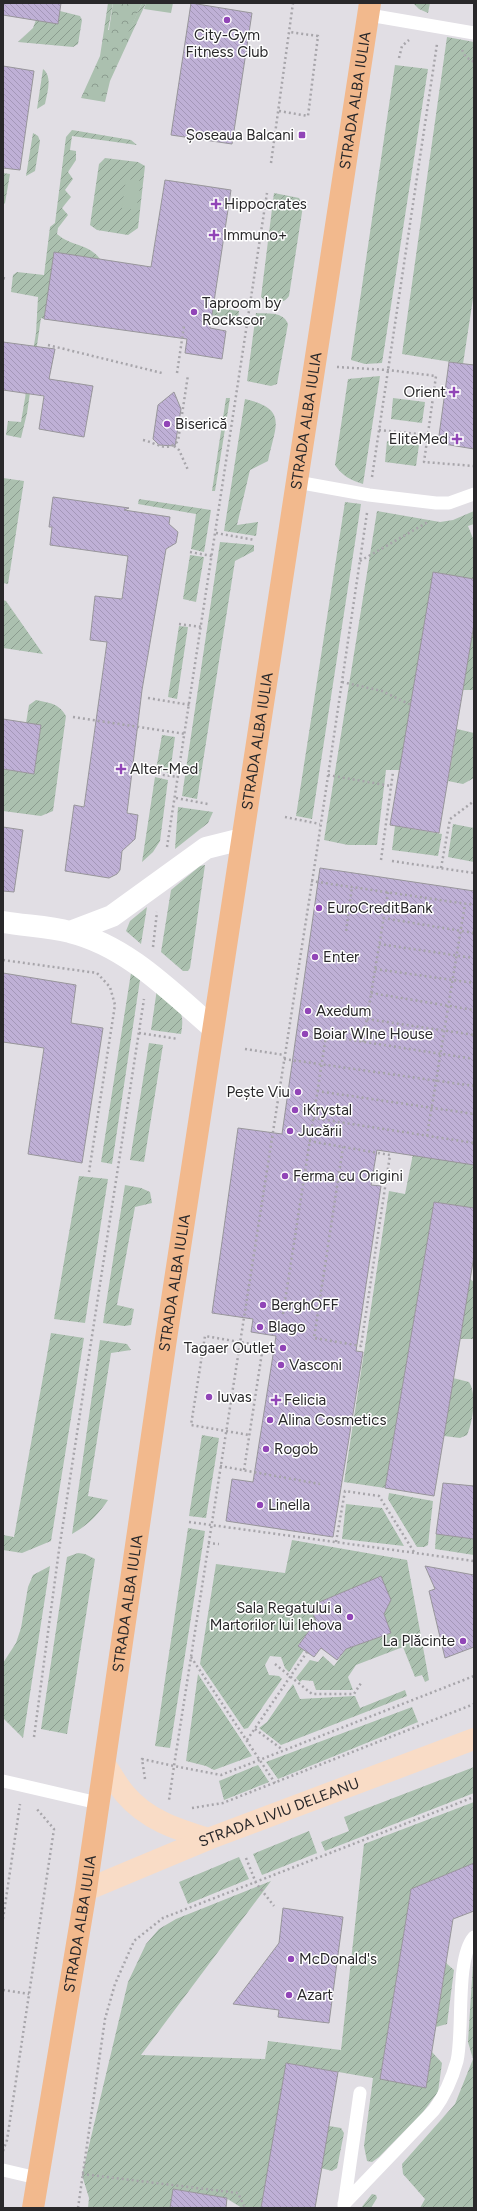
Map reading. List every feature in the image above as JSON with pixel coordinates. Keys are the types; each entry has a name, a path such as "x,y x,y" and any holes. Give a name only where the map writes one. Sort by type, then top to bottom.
{"main road":[{"name":"STRADA ALBA IULIA","path":"32,2208 86,1890 213,1028 297,482 366,7"},
{"name":"STRADA LIVIU DELEANU","path":"86,1890 208,1839 474,1739"},
{"path":"104,1763 124,1793 143,1812 164,1824 208,1839"}],"street":[{"path":"70,932 112,916 206,848 242,839"},
{"path":"3,922 70,932 111,947 148,972 213,1028"}],"lane":[{"path":"366,7 436,26 474,33"},
{"path":"297,482 436,503 449,503 474,494"},
{"path":"3,1781 98,1803"},
{"path":"344,2206 434,2110 444,2096 457,2059 464,1961 470,1942 474,1937"},
{"path":"344,2206 360,2093"},
{"path":"3,2170 37,2178"}],"path":[{"path":"271,163 293,3"},
{"path":"164,1801 169,1804 190,1656 328,775 437,41 436,26"},
{"path":"279,111 308,116 310,101 318,36 289,32"},
{"path":"167,848 186,734 267,192"},
{"path":"177,373 184,326"},
{"path":"48,345 162,373"},
{"path":"314,366 388,370 436,376 424,462 474,466"},
{"path":"143,440 165,448 174,446 178,442 188,375"},
{"path":"379,430 428,435"},
{"path":"174,446 179,450 188,470"},
{"path":"360,562 434,519"},
{"path":"216,533 255,540"},
{"path":"190,552 212,556"},
{"path":"179,624 202,627"},
{"path":"342,682 382,691 411,705"},
{"path":"148,698 190,705"},
{"path":"73,717 186,734"},
{"path":"133,770 179,777"},
{"path":"381,860 392,772"},
{"path":"328,775 391,786"},
{"path":"176,798 208,804"},
{"path":"441,868 450,819 474,801"},
{"path":"285,818 320,824"},
{"path":"392,861 474,873"},
{"path":"311,881 474,905"},
{"path":"346,931 352,887"},
{"path":"363,1042 388,892"},
{"path":"427,1136 465,904"},
{"path":"152,948 157,910"},
{"path":"384,918 474,933"},
{"path":"379,944 474,958"},
{"path":"3,960 97,973 110,987 115,1005 89,1172"},
{"path":"375,969 474,983"},
{"path":"371,993 474,1010"},
{"path":"34,1737 59,1550 144,996"},
{"path":"367,1019 474,1035"},
{"path":"139,1033 178,1039"},
{"path":"282,1314 326,1036 474,1059"},
{"path":"245,1049 284,1055"},
{"path":"284,1059 474,1086"},
{"path":"317,1091 474,1114"},
{"path":"313,1118 474,1143"},
{"path":"309,1141 343,1146 390,1155 361,1346 314,1338 343,1146"},
{"path":"244,1470 263,1346 205,1336 191,1425 249,1435"},
{"path":"220,1466 320,1484"},
{"path":"336,1542 345,1490 379,1496 415,1553"},
{"path":"189,1522 474,1561"},
{"path":"208,1543 219,1544"},
{"path":"247,1740 307,1652"},
{"path":"190,1656 275,1783"},
{"path":"274,1664 312,1694 354,1694 361,1683"},
{"path":"145,1783 142,1759 221,1774 474,1676"},
{"path":"186,1808 200,1808 223,1804 474,1704"},
{"path":"255,1729 283,1750"},
{"path":"78,2208 106,2019 115,1984 134,1941 163,1918 474,1797"},
{"path":"3,1919 21,1799"},
{"path":"3,2151 8,2140 54,1829 31,1802"},
{"path":"246,1858 256,1883 274,1906"},
{"path":"3,1990 29,1994"},
{"path":"82,2174 238,2193 245,2208"}],"green space":[{"path":"108,3 113,3 108,30 104,30"},
{"path":"113,3 142,3 129,32 132,33 110,81 105,102 81,98 100,56 104,30 109,30"},
{"path":"142,3 146,3 132,33 128,33"},
{"path":"146,3 173,3 171,13 144,9"},
{"path":"413,3 430,3 428,13 419,9"},
{"path":"60,11 80,16 82,20 78,44 73,47 18,42 33,28 36,20"},
{"path":"447,37 474,42 474,292 463,364 402,354"},
{"path":"395,65 428,69 382,363 365,364 351,360"},
{"path":"43,69 48,76 48,90 45,104 37,109"},
{"path":"72,130 131,140 137,145 72,136 70,150 76,151 76,160 68,172 73,179 65,190 71,197 62,208 68,215 58,228 57,234 68,241 85,247 100,259 44,319 41,318 27,413 21,438 6,435 8,421 21,422 36,333 38,297 11,292 13,275 17,272 44,275 50,227 55,223 66,137"},
{"path":"33,133 38,136 40,141 35,171 26,176"},
{"path":"105,158 138,162 145,166 138,228 128,235 97,230 90,225 99,164"},
{"path":"3,173 10,174 5,203 3,205"},
{"path":"126,179 141,181 136,210 122,208"},
{"path":"274,193 299,198 303,206 289,296 282,302 276,303 267,302 261,297"},
{"path":"211,307 239,311 238,319 210,315"},
{"path":"256,313 270,313 279,315 286,320 288,324 277,384 271,386 247,381"},
{"path":"380,376 363,484 347,477 335,465 348,379"},
{"path":"226,398 230,398 215,491 212,491"},
{"path":"393,398 425,402 422,423 391,419"},
{"path":"245,399 259,403 268,408 276,421 268,461 250,470 237,525 258,522 256,536 224,531"},
{"path":"387,441 419,445 416,466 385,462"},
{"path":"3,478 24,481 8,584 3,583"},
{"path":"139,499 211,510 204,552 191,549 196,514 138,504"},
{"path":"345,502 361,504 312,819 296,816"},
{"path":"377,511 440,522 453,520 474,511 474,524 468,526 474,541 474,576 400,770 386,770 377,845 348,845 324,840"},
{"path":"220,542 254,545 254,551 235,561 197,799 182,796"},
{"path":"190,555 204,557 196,602 183,599"},
{"path":"3,600 6,601 43,654 3,648"},
{"path":"179,626 188,627 177,699 168,697"},
{"path":"472,635 474,636 474,690 463,690"},
{"path":"36,700 57,706 66,716 53,811 41,816 3,811 3,769 34,774 41,726 26,723 29,705"},
{"path":"457,729 474,733 474,778 463,784 448,781"},
{"path":"162,735 175,737 170,773 156,770"},
{"path":"155,777 168,780 160,841 153,852 142,862"},
{"path":"178,807 213,812 208,823 175,849"},
{"path":"453,824 474,828 474,862 448,857"},
{"path":"395,826 442,834 438,856 392,850"},
{"path":"205,865 190,968 188,971 183,971 161,952 171,890 200,866"},
{"path":"147,907 141,944 126,931 130,921"},
{"path":"131,973 140,980 112,1164 101,1162"},
{"path":"157,989 181,1012 181,1034 151,1030"},
{"path":"149,1043 163,1045 144,1162 130,1160"},
{"path":"413,1154 474,1164 474,1208 434,1202 385,1488 344,1482 389,1191 405,1194"},
{"path":"79,1176 108,1179 85,1323 54,1319"},
{"path":"125,1185 141,1188 150,1192 152,1203 135,1207 117,1305 134,1309 131,1325 124,1326 103,1323"},
{"path":"470,1279 474,1282 474,1339 460,1339"},
{"path":"51,1333 84,1338 51,1541 22,1553 3,1550 3,1535 14,1537"},
{"path":"100,1340 127,1344 131,1350 111,1353 88,1496 108,1500 92,1519 72,1534"},
{"path":"453,1378 469,1382 473,1394 473,1408 469,1429 467,1435 460,1438 444,1436"},
{"path":"202,1435 219,1438 206,1518 189,1516"},
{"path":"389,1493 433,1501 428,1545 424,1547 417,1547 388,1499"},
{"path":"346,1504 382,1508 404,1546 342,1539"},
{"path":"188,1528 205,1531 170,1748 155,1746"},
{"path":"436,1534 474,1539 474,1555 435,1549"},
{"path":"292,1540 407,1560 429,1680 425,1682 422,1675 415,1677 403,1647 356,1665 348,1677 353,1690 316,1690 313,1681 302,1680 300,1682 296,1678 310,1660 318,1662 323,1656 334,1666 346,1649 391,1633 384,1614 381,1576 310,1606 316,1621 298,1645 304,1650 289,1672 285,1668 281,1657 270,1656 265,1665 269,1675 279,1676 282,1679 248,1728 244,1729 200,1664 216,1564 285,1573"},
{"path":"78,1553 85,1554 95,1559 67,1734 41,1729 67,1557"},
{"path":"50,1566 23,1738 3,1718 3,1663 16,1643 21,1628 28,1587 33,1575"},
{"path":"198,1674 252,1756 214,1770 206,1766 186,1761"},
{"path":"293,1684 300,1699 355,1696 360,1708 405,1690 407,1696 281,1745 259,1728 267,1722"},
{"path":"412,1707 418,1722 278,1779 266,1762"},
{"path":"258,1765 269,1782 224,1800 219,1781"},
{"path":"474,1767 474,1793 325,1851 321,1842 349,1831 344,1817"},
{"path":"474,1802 474,1863 411,1889 380,2079 426,2087 432,2052 442,2063 438,2092 423,2112 379,2157 372,2162 367,2161 364,2146 373,2078 287,2063 261,2208 242,2208 226,2198 174,2189 170,2208 88,2208 89,2198 82,2175 128,1982 146,1944 159,1929 176,1919 271,1881 141,2055 265,2059 268,2041 341,2050 364,1844"},
{"path":"309,1831 317,1853 262,1875 253,1854"},
{"path":"239,1857 249,1879 188,1904 179,1882"},
{"path":"474,1948 474,2208 420,2208 425,2199 403,2174 402,2164 455,2104 473,2059 468,2042"},
{"path":"446,1963 454,1970 447,2024 436,2027"},
{"path":"329,2126 341,2128 344,2133 337,2168 332,2171 321,2168"},
{"path":"372,2194 376,2195 377,2198 371,2208 361,2208"}],"building":[{"path":"3,3 61,3 58,24 3,15"},
{"path":"191,3 252,13 232,144 171,135"},
{"path":"3,66 34,71 20,170 3,168"},
{"path":"165,180 231,190 210,328 226,331 222,359 185,353 187,339 44,319 54,252 151,267"},
{"path":"3,342 55,349 49,379 93,386 84,437 39,429 44,396 3,390"},
{"path":"449,362 474,365 474,449 438,443"},
{"name":"Biserică","path":"174,392 181,409 175,446 159,445 153,439 158,405"},
{"path":"53,497 129,508 124,510 170,517 169,524 178,532 176,543 166,549 142,690 127,813 138,815 135,839 122,851 120,870 117,874 109,878 65,871 74,805 84,807 107,642 90,640 95,596 122,599 128,556 50,545 52,527 49,527"},
{"path":"433,572 474,579 474,624 439,833 390,825"},
{"path":"3,719 41,725 34,774 3,769"},
{"path":"3,827 23,830 14,892 3,891"},
{"path":"320,868 474,891 474,1165 377,1150 371,1185 381,1186 356,1351 363,1352 333,1537 226,1521 232,1479 253,1482 276,1336 251,1332 253,1319 212,1313 238,1128 282,1134"},
{"path":"3,973 76,985 71,1023 103,1028 82,1163 28,1154 44,1048 3,1042"},
{"path":"434,1202 474,1208 474,1256 434,1496 385,1488"},
{"path":"443,1483 474,1486 474,1539 436,1534"},
{"path":"425,1566 474,1575 474,1647 445,1658 429,1591 435,1589"},
{"name":"Sala Regatului a Martorilor lui Iehova","path":"381,1576 391,1600 384,1614 391,1633 346,1649 337,1660 321,1648 314,1657 298,1646 316,1621 310,1606"},
{"path":"474,1863 474,1911 453,1919 426,2088 380,2079 411,1889"},
{"path":"283,1908 343,1917 329,2023 278,2017 279,2010 233,2004 279,1943"},
{"path":"286,2063 338,2072 315,2208 261,2208"},
{"path":"173,2189 227,2198 226,2208 170,2208"}],"place":[{"name":"City-Gym Fitness Club","path":"227,20"},
{"name":"Șoseaua Balcani","path":"302,135"},
{"name":"Hippocrates","path":"216,204"},
{"name":"Immuno+","path":"214,235"},
{"name":"Taproom by Rockscor","path":"194,312"},
{"name":"Orient","path":"454,392"},
{"name":"Biserică","path":"167,424"},
{"name":"EliteMed","path":"457,439"},
{"name":"Alter-Med","path":"121,769"},
{"name":"EuroCreditBank","path":"319,908"},
{"name":"Enter","path":"315,957"},
{"name":"Axedum","path":"308,1011"},
{"name":"Boiar WIne House","path":"305,1034"},
{"name":"Pește Viu","path":"298,1092"},
{"name":"iKrystal","path":"295,1110"},
{"name":"Jucării","path":"290,1131"},
{"name":"Ferma cu Origini","path":"285,1176"},
{"name":"BerghOFF","path":"263,1305"},
{"name":"Blago","path":"260,1327"},
{"name":"Tagaer Outlet","path":"283,1348"},
{"name":"Vasconi","path":"281,1365"},
{"name":"Iuvas","path":"209,1397"},
{"name":"Felicia","path":"276,1400"},
{"name":"Alina Cosmetics","path":"270,1420"},
{"name":"Rogob","path":"266,1449"},
{"name":"Linella","path":"260,1505"},
{"name":"Sala Regatului a Martorilor lui Iehova","path":"350,1617"},
{"name":"La Plăcinte","path":"463,1641"},
{"name":"McDonald's","path":"291,1959"},
{"name":"Azart","path":"289,1995"}]}
